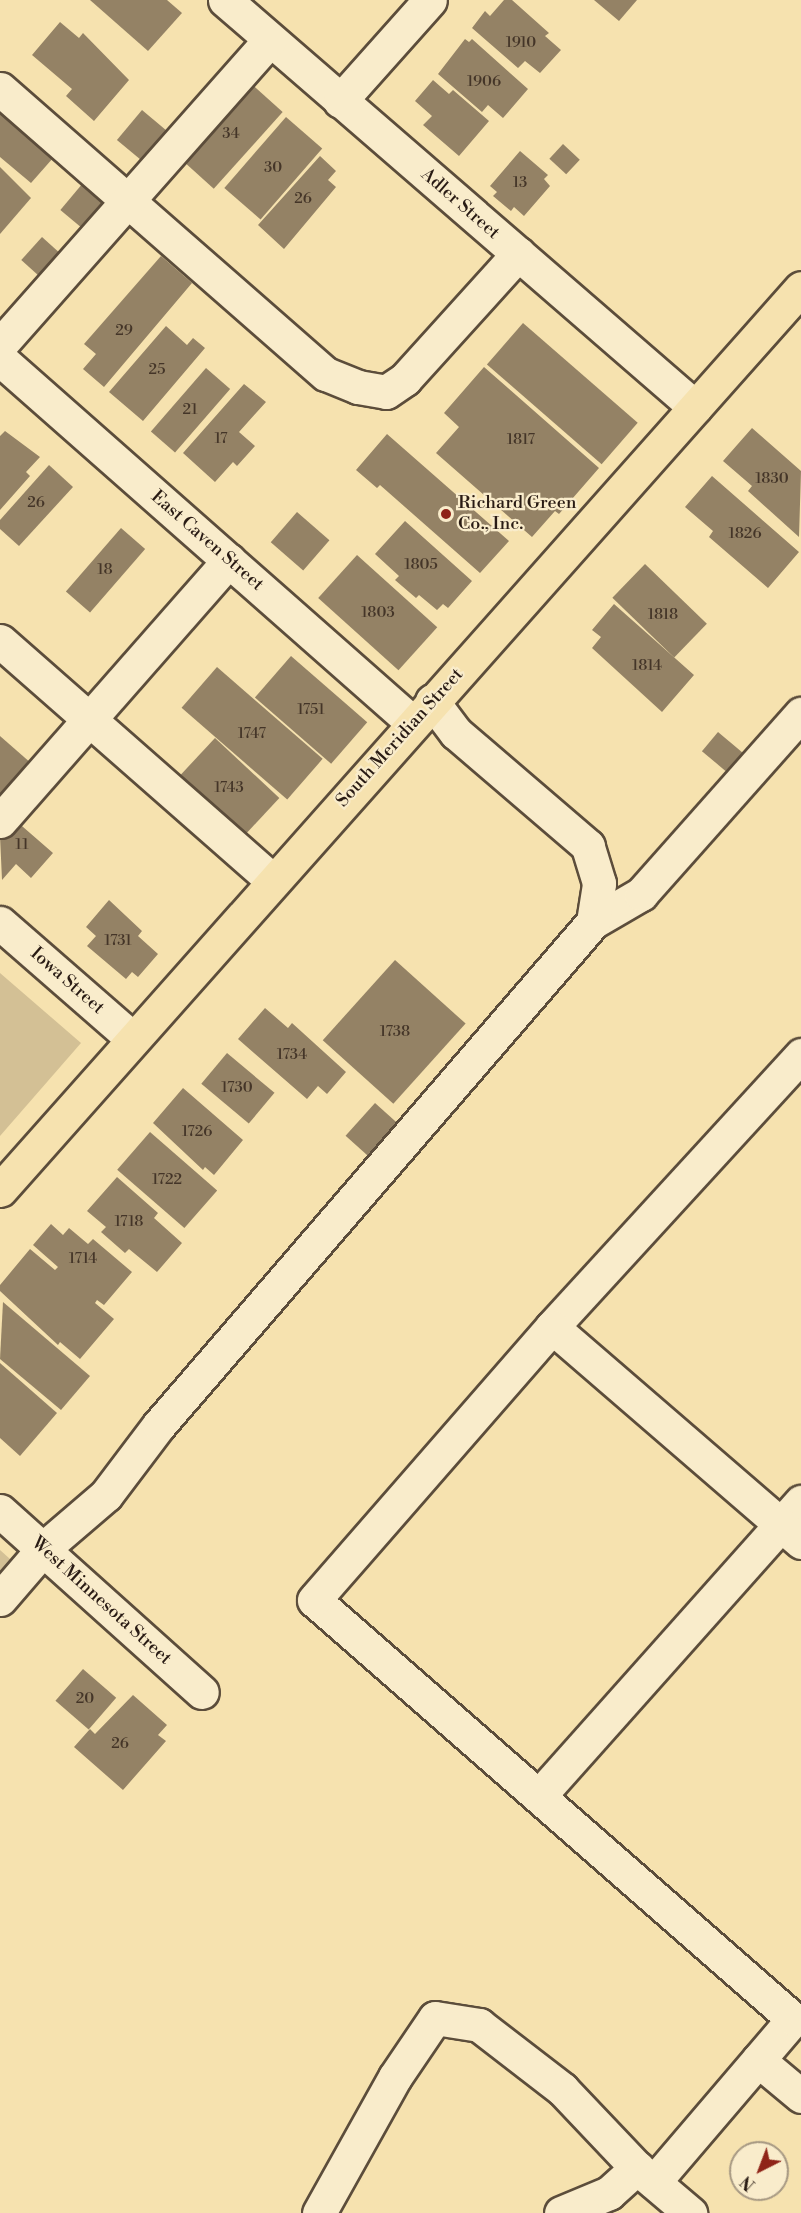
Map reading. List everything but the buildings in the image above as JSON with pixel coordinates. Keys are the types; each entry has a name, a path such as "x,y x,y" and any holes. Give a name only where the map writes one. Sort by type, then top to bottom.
{"main road":[{"name":"South Meridian Street","path":"0,1190 801,288"}],"street":[{"name":"Adler Street","path":"225,0 695,407"},
{"path":"340,101 430,0"},
{"path":"0,345 270,40"},
{"path":"0,89 326,374 358,387 386,392 405,379 518,254"},
{"name":"East Caven Street","path":"0,359 229,561 423,712 456,733 588,846 599,883 593,922"},
{"path":"0,821 229,561"},
{"path":"0,641 273,881"},
{"path":"0,1599 43,1549 106,1495 159,1425 593,922 641,894 801,714"},
{"name":"Iowa Street","path":"0,923 133,1039"},
{"path":"561,2213 646,2175 758,2060 797,2014 539,1796 314,1600 552,1327 801,1055"},
{"path":"539,1796 794,1523 552,1327"},
{"name":"West Minnesota Street","path":"0,1511 202,1692"},
{"path":"319,2213 395,2077 435,2018 479,2025 562,2090 646,2175 690,2213"},
{"path":"758,2060 801,2096"}],"shaded area":[{"path":"0,973 81,1043 0,1136"},
{"path":"0,1550 19,1567 0,1585"}],"place":[{"name":"Richard Green Co., Inc.","path":"446,514"}]}
